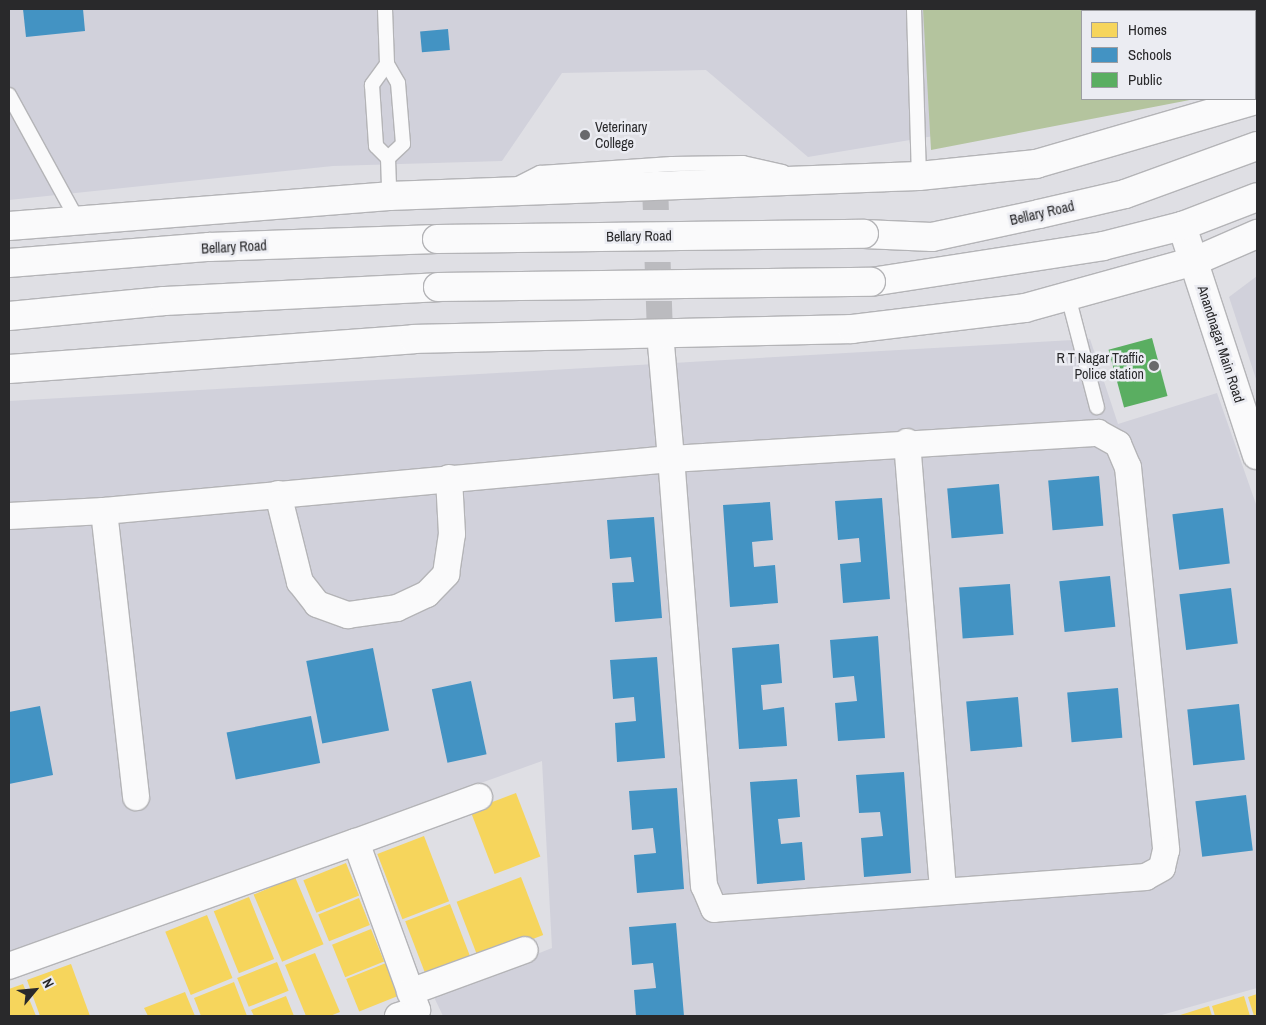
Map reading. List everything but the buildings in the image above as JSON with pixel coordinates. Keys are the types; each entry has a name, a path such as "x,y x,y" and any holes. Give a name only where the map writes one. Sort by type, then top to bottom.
{"main road":[{"path":"9,226 389,196 500,194 813,179 919,176 1036,164 1257,100"},
{"name":"Bellary Road","path":"9,263 209,247 436,239 864,234 932,237 1125,194 1257,146"},
{"path":"9,316 164,301 438,287 871,282 1103,246 1182,226 1257,197"},
{"name":"Anandnagar Main Road","path":"1182,226 1257,455"},
{"path":"9,369 414,339 852,328 1025,308 1195,261 1257,234"}],"street":[{"path":"9,516 104,511 672,459 907,442 1098,433 1118,444 1128,467 1166,850 1162,868 1146,877 714,909 704,886 672,459 660,333"},
{"path":"907,442 943,891"},
{"path":"278,494 300,582 318,604 348,615 397,608 427,594 446,574 452,534 449,478"},
{"path":"104,511 136,797"},
{"path":"9,966 480,797"},
{"path":"356,842 411,1009 525,950"}],"lane":[{"path":"386,9 386,64 398,83 403,144 388,158"},
{"path":"914,9 919,176"},
{"path":"386,64 372,85 376,146 388,158 389,196"},
{"path":"9,95 20,111 78,221"},
{"path":"1068,296 1097,407"}],"shaded area":[{"path":"9,9 1257,9 1256,76 1256,10 1081,10 1081,100 1151,100 808,157 706,70 562,73 502,161 333,166 9,200"},
{"path":"1257,276 1257,382 1229,297"},
{"path":"1090,339 1118,424 1217,393 1257,507 1257,988 1158,1016 443,1016 433,995 552,948 542,761 9,954 9,401"}],"green space":[{"path":"923,9 1218,9 1081,10 1081,100 1190,100 931,150"}],"tunnel":[{"path":"655,184 660,333"}],"place":[{"name":"Veterinary College","path":"585,135"},
{"name":"R T Nagar Traffic Police station","path":"1154,366"}]}
